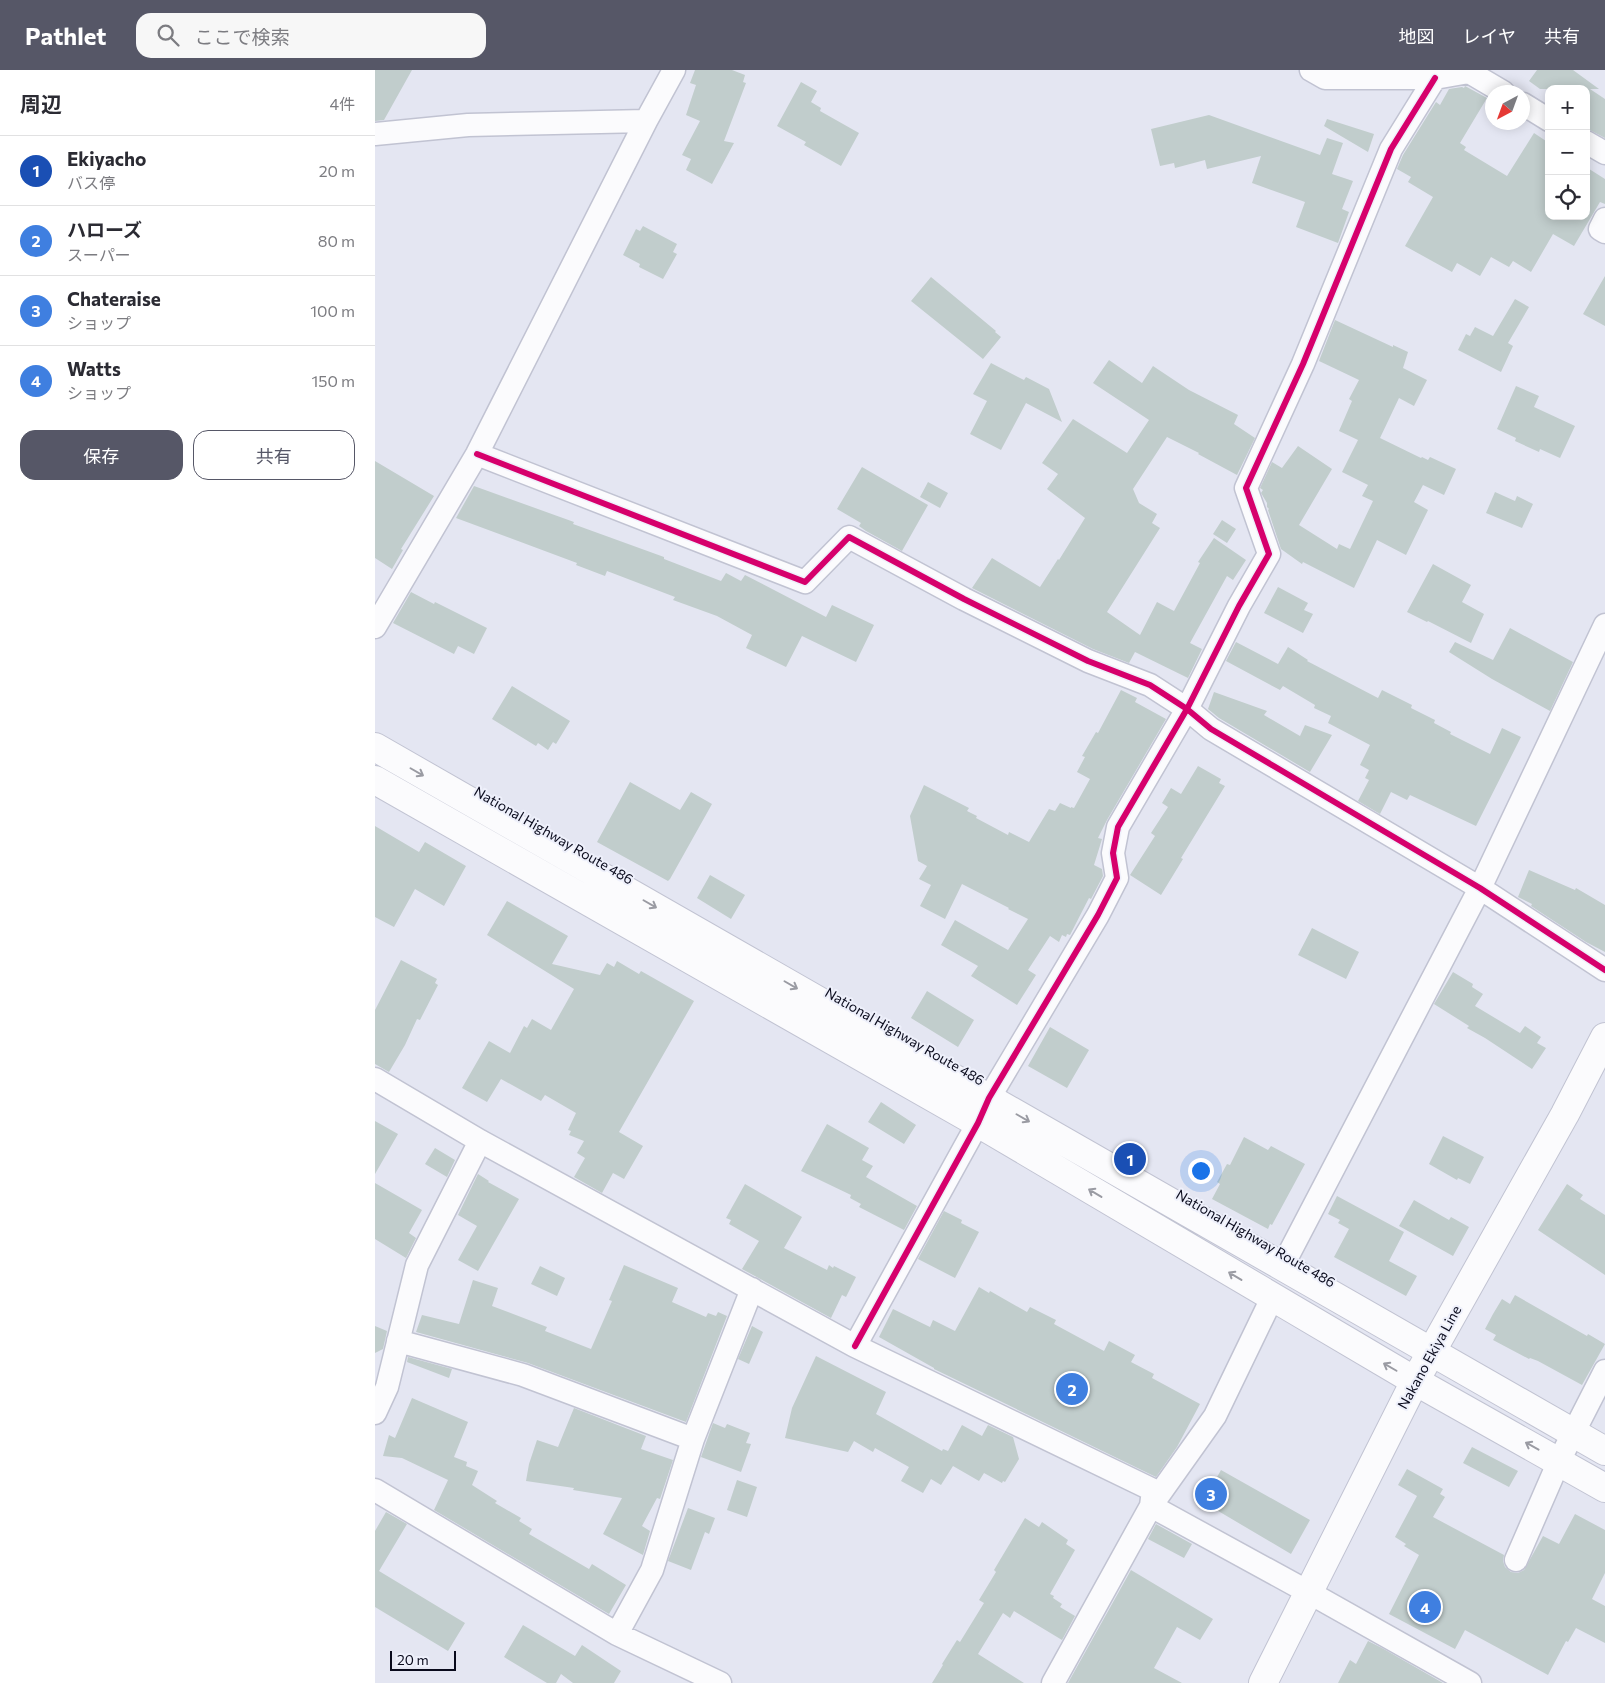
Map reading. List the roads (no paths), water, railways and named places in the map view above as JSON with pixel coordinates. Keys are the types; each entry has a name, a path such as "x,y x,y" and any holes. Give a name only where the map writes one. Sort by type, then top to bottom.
{"main road":[{"name":"National Highway Route 486","path":"375,747 1282,1268 1432,1351 1605,1451"},
{"path":"375,780 978,1123 1272,1298 1605,1488"},
{"name":"Nakano Ekiya Line","path":"1263,1683 1310,1593 1415,1381 1565,1114 1605,1037"}],"street":[{"path":"375,627 477,454 646,121 674,70"},
{"path":"1311,70 1325,78 1435,78 1469,72 1491,85"},
{"path":"855,1346 978,1123 989,1098 1098,915 1117,878 1113,853 1118,826 1187,709 1239,606 1269,554 1246,488 1303,364 1391,149 1435,78"},
{"path":"1530,108 1545,118"},
{"path":"375,134 468,125 646,121"},
{"path":"1590,144 1605,153"},
{"path":"1605,219 1600,229 1605,232"},
{"path":"477,454 805,582 849,537 964,599 1088,661 1150,685 1187,709 1211,730 1481,888 1605,970"},
{"path":"1282,1268 1481,888 1605,625"},
{"path":"375,1079 480,1141 855,1346 1153,1490 1151,1506"},
{"path":"375,1413 387,1387 417,1265 480,1141"},
{"path":"617,1634 652,1570 693,1439 752,1289"},
{"path":"1053,1683 1151,1506 1215,1416 1272,1298"},
{"path":"398,1341 523,1375 693,1439"},
{"path":"1517,1560 1572,1432 1605,1371"},
{"path":"375,1490 617,1634 720,1683"},
{"path":"1151,1506 1470,1683"}],"place":[{"name":"Ekiyacho","path":"1130,1159"},
{"name":"ハローズ","path":"1072,1389"},
{"name":"Chateraise","path":"1211,1494"},
{"name":"Watts","path":"1425,1607"}]}
